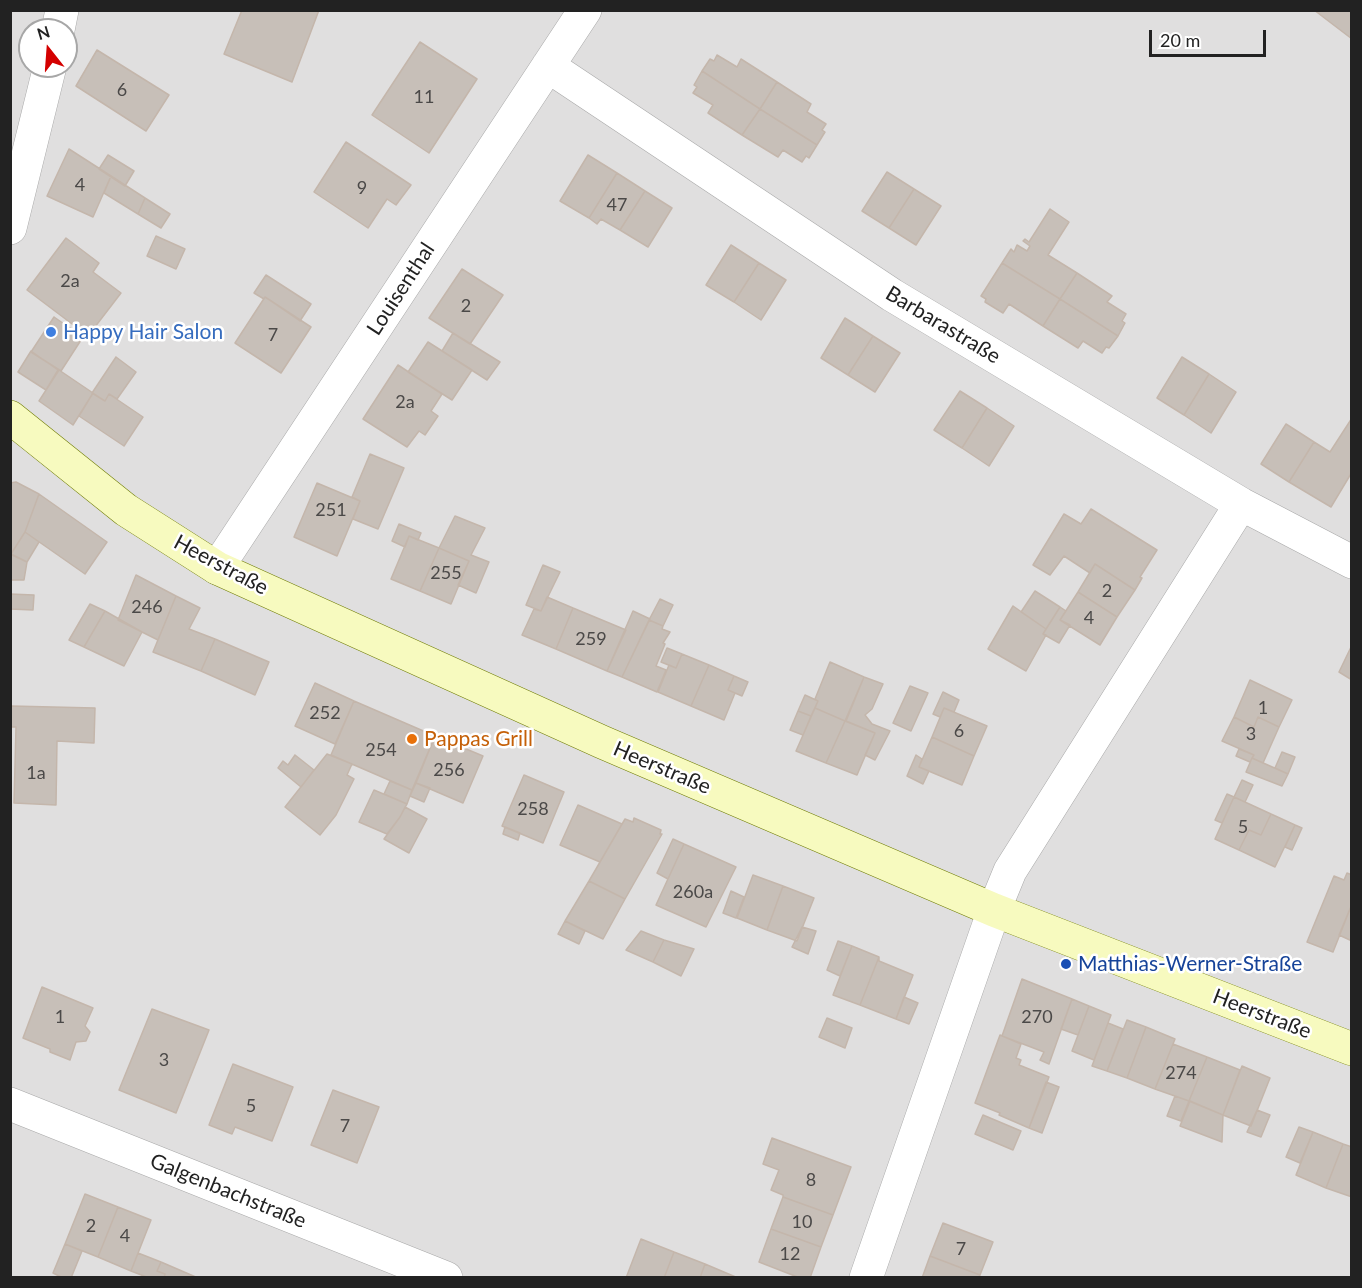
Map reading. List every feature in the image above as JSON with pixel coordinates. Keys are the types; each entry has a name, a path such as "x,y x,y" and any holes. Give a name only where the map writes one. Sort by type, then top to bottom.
{"main road":[{"name":"Heerstraße","path":"10,417 126,510 217,568 602,742 994,910 1352,1049"}],"street":[{"name":"Louisenthal","path":"217,568 585,10"},
{"name":"Barbarastraße","path":"548,66 892,295 1241,504 1352,562"},
{"path":"10,228 47,78"},
{"path":"866,1278 994,910 1010,871 1241,504"},
{"name":"Galgenbachstraße","path":"10,1104 446,1278"}],"shaded area":[{"path":"11,11 1351,11 1351,1277 11,1277"}],"building":[{"path":"242,10 319,10 292,82 224,54"},
{"path":"1314,10 1352,10 1352,39"},
{"path":"420,42 477,79 429,153 372,115"},
{"path":"97,50 169,95 146,131 76,86"},
{"path":"717,55 737,67 741,59 777,82 760,109 702,71 710,59 714,61"},
{"path":"702,71 760,109 742,135 708,113 713,105 693,93 697,87 694,85"},
{"path":"777,82 811,104 807,112 826,124 822,130 825,132 817,145 760,109"},
{"path":"760,109 817,145 809,158 806,156 802,162 783,150 778,157 742,135"},
{"path":"346,142 411,185 396,205 387,199 368,228 314,192"},
{"path":"69,149 111,176 93,217 47,196"},
{"path":"108,155 134,171 125,186 99,169"},
{"path":"588,155 617,173 589,218 560,201"},
{"path":"887,172 914,189 889,228 862,211"},
{"path":"617,173 645,191 620,230 601,219 597,224 589,218"},
{"path":"111,176 145,198 138,214 104,193"},
{"path":"914,189 941,206 916,245 889,228"},
{"path":"645,191 672,208 648,247 620,230"},
{"path":"145,198 170,214 161,228 138,214"},
{"path":"1050,209 1069,222 1048,255 1077,273 1060,299 1002,263 1011,249 1014,252 1017,245 1027,251 1030,246 1023,241 1025,239 1029,242"},
{"path":"156,236 185,249 176,269 147,256"},
{"path":"66,238 99,263 93,272 121,293 88,336 27,290"},
{"path":"731,245 759,263 734,302 706,285"},
{"path":"759,263 786,280 761,320 734,302"},
{"path":"1002,263 1060,299 1043,326 1009,304 1003,313 985,302 986,299 981,296"},
{"path":"462,269 503,295 470,344 429,318"},
{"path":"1077,273 1112,296 1107,302 1126,314 1122,321 1125,323 1118,336 1060,299"},
{"path":"266,275 311,304 300,321 265,297 264,299 254,293"},
{"path":"265,297 311,327 281,373 235,343"},
{"path":"1060,299 1118,336 1109,348 1106,347 1102,353 1083,341 1078,348 1043,326"},
{"path":"54,317 83,337 61,371 31,352"},
{"path":"845,318 873,336 848,375 821,358"},
{"path":"453,333 500,362 487,380 442,351"},
{"path":"873,336 900,353 875,392 848,375"},
{"path":"428,342 472,370 452,400 408,372"},
{"path":"31,351 58,370 46,390 18,372"},
{"path":"116,357 136,372 117,399 109,394 105,401 92,393"},
{"path":"1182,357 1209,374 1184,415 1157,398"},
{"path":"398,365 442,394 431,411 438,416 425,435 419,431 407,447 363,419"},
{"path":"59,370 93,393 73,425 39,401"},
{"path":"1209,374 1236,392 1211,433 1184,415"},
{"path":"960,391 987,408 962,448 934,430"},
{"path":"93,393 105,401 109,394 143,417 124,446 79,416"},
{"path":"987,408 1014,426 989,466 962,448"},
{"path":"1352,418 1352,472 1331,507 1289,482 1314,442 1330,452"},
{"path":"1286,424 1314,442 1289,482 1261,464"},
{"path":"370,454 404,468 378,529 353,519 360,501 352,497"},
{"path":"16,482 39,494 25,532 11,554 10,483"},
{"path":"317,483 360,501 337,556 294,537"},
{"path":"39,494 107,542 85,574 25,532"},
{"path":"1091,509 1157,550 1140,577 1142,578 1135,590 1095,564 1090,573 1064,556 1050,575 1033,565 1064,514 1081,524"},
{"path":"455,516 485,528 471,555 489,562 476,593 458,585 469,561 439,548"},
{"path":"399,524 421,533 418,540 409,536 405,547 392,541"},
{"path":"25,532 39,542 27,562 11,554"},
{"path":"409,536 439,548 420,591 391,579"},
{"path":"439,548 469,561 451,604 420,591"},
{"path":"10,554 27,562 24,580 10,580"},
{"path":"1095,564 1135,590 1117,617 1078,592"},
{"path":"543,565 560,572 541,611 526,605"},
{"path":"136,575 176,596 158,640 118,620"},
{"path":"1035,591 1060,607 1046,629 1021,612"},
{"path":"1078,592 1117,617 1100,645 1060,620"},
{"path":"10,594 34,595 33,610 10,609"},
{"path":"176,596 200,608 189,629 215,639 201,671 153,652"},
{"path":"547,597 573,608 556,649 522,635 534,609 541,611"},
{"path":"660,599 673,605 663,626 649,620"},
{"path":"90,604 105,611 84,647 69,640"},
{"path":"1013,606 1046,629 1043,634 1046,635 1026,671 988,649"},
{"path":"1060,607 1066,611 1060,620 1070,625 1059,643 1043,634"},
{"path":"573,608 626,630 607,671 556,649"},
{"path":"105,611 142,632 124,666 84,647"},
{"path":"633,611 650,619 622,677 607,671"},
{"path":"649,620 670,632 663,643 665,644 656,666 666,670 657,692 622,677"},
{"path":"215,639 269,662 255,695 201,671"},
{"path":"1352,645 1352,680 1339,672"},
{"path":"667,648 682,654 676,668 661,662"},
{"path":"682,654 709,665 691,706 658,692 669,665 676,668"},
{"path":"830,662 864,677 845,721 815,708 818,701 815,699"},
{"path":"709,665 734,676 728,690 735,693 724,720 691,706"},
{"path":"734,676 748,682 742,696 728,690"},
{"path":"864,677 883,684 872,709 865,715 872,724 890,731 875,760 865,755 875,733 846,721"},
{"path":"1250,680 1292,700 1279,727 1258,717 1254,727 1234,717"},
{"path":"315,683 354,701 335,744 295,726"},
{"path":"910,686 928,693 911,731 893,723"},
{"path":"943,692 959,700 954,712 944,708 940,717 933,714"},
{"path":"805,695 818,701 811,716 798,711"},
{"path":"354,701 435,736 412,790 331,755"},
{"path":"11,706 95,708 94,743 57,741 56,805 14,803 16,727 11,727"},
{"path":"815,708 845,721 826,763 796,751"},
{"path":"944,708 987,726 974,756 932,737"},
{"path":"798,711 811,716 803,735 790,730"},
{"path":"1234,717 1254,727 1258,717 1279,727 1263,763 1252,758 1254,755 1222,741"},
{"path":"845,721 875,733 857,775 826,763"},
{"path":"435,736 483,756 463,803 416,783"},
{"path":"932,737 974,756 962,785 919,767"},
{"path":"1239,749 1254,755 1250,762 1236,756"},
{"path":"1282,752 1295,757 1288,774 1275,768"},
{"path":"327,754 352,764 347,775 354,779 336,815 320,835 285,807"},
{"path":"295,755 314,770 301,787 278,768 283,761 288,765"},
{"path":"916,755 922,759 919,767 929,771 923,784 907,776"},
{"path":"1252,758 1288,774 1282,786 1246,772"},
{"path":"524,775 564,792 543,843 502,826"},
{"path":"1242,780 1253,785 1245,802 1234,797"},
{"path":"390,781 412,790 407,804 384,794"},
{"path":"416,783 430,788 424,802 410,796"},
{"path":"374,790 407,804 387,834 359,822"},
{"path":"1227,794 1234,797 1222,823 1215,820"},
{"path":"1234,797 1271,814 1261,835 1249,830 1239,850 1215,839"},
{"path":"578,805 622,824 600,862 560,845"},
{"path":"405,807 427,819 409,853 384,839"},
{"path":"1271,814 1295,825 1275,867 1239,850 1249,830 1261,835"},
{"path":"634,818 661,830 660,834 662,834 625,899 589,881 625,819 633,822"},
{"path":"1295,825 1302,828 1292,850 1285,847"},
{"path":"505,827 520,833 518,840 503,834"},
{"path":"673,839 684,844 668,879 657,873"},
{"path":"684,844 736,867 706,927 656,905"},
{"path":"1347,873 1352,875 1352,904 1333,952 1307,942 1334,876 1344,880"},
{"path":"753,875 783,886 767,930 737,918"},
{"path":"589,881 625,899 603,939 565,921"},
{"path":"783,886 814,898 797,941 767,930"},
{"path":"731,891 744,897 736,918 723,913"},
{"path":"1352,904 1352,941 1339,935"},
{"path":"565,921 585,931 579,944 558,934"},
{"path":"802,927 816,931 808,954 792,947"},
{"path":"641,931 664,940 653,962 626,950"},
{"path":"664,940 694,949 681,976 653,962"},
{"path":"838,941 852,946 840,976 827,970"},
{"path":"852,946 879,957 860,1005 833,995"},
{"path":"879,957 879,961 913,975 896,1019 860,1005"},
{"path":"1022,979 1072,999 1049,1064 1040,1060 1044,1052 1002,1036"},
{"path":"42,987 93,1008 85,1026 90,1032 86,1041 76,1042 70,1060 23,1038"},
{"path":"904,997 918,1003 909,1024 896,1019"},
{"path":"1072,999 1089,1006 1078,1035 1061,1029"},
{"path":"1089,1006 1111,1015 1094,1060 1072,1051"},
{"path":"152,1009 209,1030 176,1113 119,1090"},
{"path":"827,1018 852,1028 845,1048 819,1037"},
{"path":"1127,1020 1146,1027 1127,1078 1107,1071"},
{"path":"1108,1023 1123,1029 1107,1071 1092,1066"},
{"path":"1146,1027 1175,1039 1155,1089 1127,1078"},
{"path":"1000,1035 1021,1044 1016,1058 1021,1060 1019,1065 1049,1077 1029,1128 975,1103"},
{"path":"1173,1044 1207,1057 1189,1101 1155,1089"},
{"path":"1207,1057 1240,1070 1223,1115 1189,1101"},
{"path":"233,1064 293,1087 272,1141 235,1127 232,1134 209,1125"},
{"path":"1242,1066 1270,1078 1251,1126 1223,1115"},
{"path":"1046,1082 1059,1087 1042,1133 1029,1128"},
{"path":"333,1090 379,1107 357,1163 311,1145"},
{"path":"1175,1096 1189,1101 1181,1121 1167,1116"},
{"path":"1190,1101 1223,1115 1222,1142 1180,1126"},
{"path":"1257,1110 1270,1115 1261,1137 1247,1132"},
{"path":"983,1115 1021,1131 1013,1150 975,1134"},
{"path":"1299,1127 1313,1132 1300,1163 1286,1157"},
{"path":"1313,1132 1343,1144 1326,1188 1296,1175"},
{"path":"772,1138 851,1167 833,1215 783,1197 771,1190 779,1170 763,1164"},
{"path":"1343,1144 1352,1147 1352,1197 1326,1188"},
{"path":"85,1194 118,1207 98,1257 65,1244"},
{"path":"783,1197 833,1215 821,1247 771,1229"},
{"path":"118,1207 151,1220 131,1271 98,1257"},
{"path":"943,1223 993,1242 980,1275 930,1256"},
{"path":"771,1229 821,1247 810,1278 800,1278 759,1262"},
{"path":"641,1239 674,1252 664,1278 626,1278"},
{"path":"65,1244 82,1251 71,1278 63,1278 53,1273"},
{"path":"674,1252 705,1264 700,1278 664,1278"},
{"path":"138,1253 161,1262 157,1271 165,1274 164,1278 149,1278 131,1271"},
{"path":"930,1256 980,1275 979,1278 922,1278"},
{"path":"161,1262 198,1278 164,1278 165,1274 157,1271"},
{"path":"705,1264 738,1278 700,1278"}],"place":[{"name":"Happy Hair Salon","path":"51,332"},
{"name":"Pappas Grill","path":"412,739"},
{"name":"Matthias-Werner-Straße","path":"1066,964"}]}
